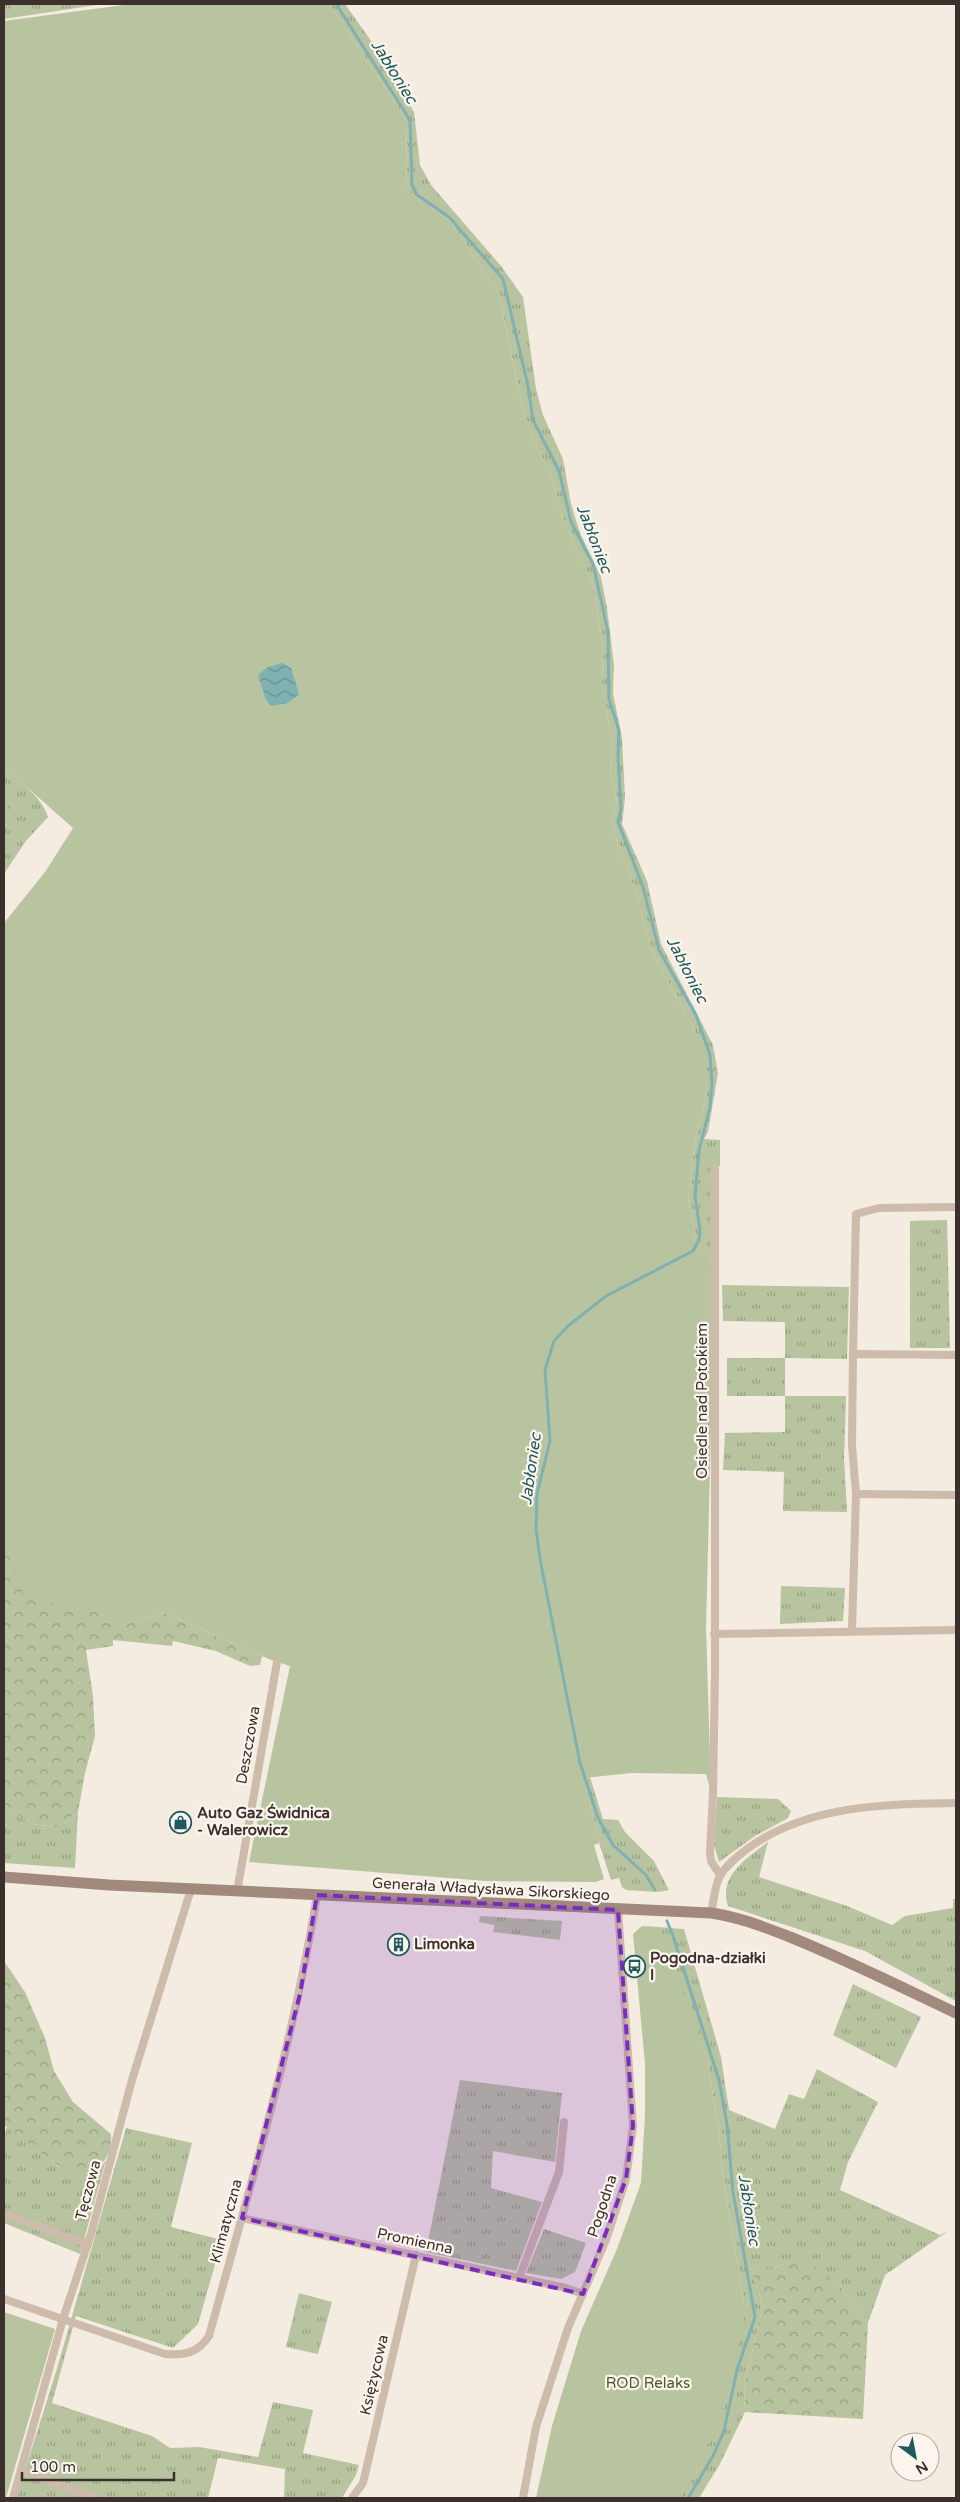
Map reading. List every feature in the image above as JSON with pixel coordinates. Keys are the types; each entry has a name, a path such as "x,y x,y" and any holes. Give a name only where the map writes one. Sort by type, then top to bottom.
{"street":[{"name":"Osiedle nad Potokiem","path":"715,1168 713,1793 710,1852 711,1861 720,1875"},
{"path":"852,1630 856,1494 852,1445 852,1354 856,1214 879,1208 956,1207"},
{"path":"852,1354 956,1355"},
{"path":"856,1494 956,1495"},
{"path":"714,1634 852,1630 956,1630"},
{"name":"Deszczowa","path":"237,1892 277,1662"},
{"path":"711,1913 720,1875 732,1860 775,1832 804,1820 853,1808 956,1803"},
{"name":"Generała Władysława Sikorskiego","path":"4,1877 44,1882 189,1893 237,1892 317,1895 711,1913 732,1916 822,1950 956,2013"},
{"name":"Tęczowa","path":"13,2498 63,2319 88,2244 132,2080 189,1893"},
{"name":"Klimatyczna","path":"4,2298 165,2354 191,2354 201,2347 209,2336 242,2218 300,1994 317,1895"},
{"name":"Pogodna","path":"522,2498 536,2428 568,2328 606,2240 626,2179 633,2126 618,1910"},
{"path":"519,2278 559,2172 564,2122"},
{"path":"4,2214 88,2244"},
{"name":"Promienna","path":"242,2218 566,2288 583,2294"},
{"name":"Księżycowa","path":"352,2498 362,2483 416,2255"},
{"path":"21,2471 96,2498"}],"highlighted area":[{"path":"317,1895 618,1910 633,2126 626,2179 583,2294 242,2218 300,1994"}],"green space":[{"path":"4,4 103,4 4,19"},
{"path":"131,4 329,4 406,119 407,190 450,221 499,294 525,420 552,479 563,519 593,584 603,648 602,686 613,751 610,770 617,802 611,819 638,898 654,956 698,1037 704,1053 707,1080 705,1102 695,1140 688,1199 695,1231 694,1238 709,1258 711,1277 712,1389 706,1627 711,1792 706,1774 632,1773 584,1778 599,1843 594,1845 604,1879 596,1882 486,1881 249,1862 290,1666 271,1660 165,1613 141,1620 76,1609 24,1597 11,1557 4,1554 4,923 45,872 73,828 4,767 4,21"},
{"path":"329,4 345,4 374,45 414,112 420,165 431,185 501,266 523,297 536,389 543,415 563,459 571,504 580,533 601,577 607,608 614,665 613,693 622,738 625,798 622,824 647,881 661,944 713,1045 718,1073 708,1132 704,1139 720,1140 720,1166 711,1166 714,1265 712,1316 709,1258 694,1238 695,1231 688,1199 695,1140 705,1102 707,1080 698,1037 654,956 638,898 611,819 617,802 610,770 613,751 602,686 603,648 593,584 563,519 552,479 525,420 499,294 450,221 407,190 406,119"},
{"path":"4,767 35,796 48,817 25,842 4,874"},
{"path":"4,786 17,797 4,812"},
{"path":"947,1220 950,1348 910,1348 910,1221"},
{"path":"722,1285 849,1287 847,1359 785,1358 785,1322 723,1321"},
{"path":"727,1358 785,1358 785,1396 727,1396"},
{"path":"785,1396 846,1396 844,1458 847,1512 783,1511 784,1472 723,1470 725,1433 785,1432"},
{"path":"4,1554 11,1557 18,1572 141,1620 165,1613 262,1656 260,1665 250,1666 216,1651 173,1641 172,1646 113,1640 113,1646 86,1650 93,1696 95,1736 85,1773 78,1812 56,1827 33,1824 4,1807"},
{"path":"781,1586 845,1588 843,1621 780,1624"},
{"path":"590,1777 603,1819 618,1820 625,1832 654,1861 669,1890 659,1892 626,1890 622,1887 619,1878 611,1880 599,1843 584,1778"},
{"path":"717,1797 778,1799 791,1811 788,1818 755,1836 719,1862 714,1845"},
{"path":"4,1807 33,1824 55,1827 78,1812 75,1868 4,1863"},
{"path":"768,1842 759,1877 847,1906 892,1925 905,1916 953,1908 953,1899 956,1899 956,2001 865,1951 728,1906 727,1886 736,1869 743,1861"},
{"path":"480,1916 562,1921 560,1940 493,1932 495,1925 479,1922"},
{"name":"ROD Relaks","path":"642,1926 658,1927 672,1958 706,2056 719,2130 723,2175 744,2304 744,2321 725,2404 713,2435 680,2498 536,2498 552,2426 581,2331 617,2249 641,2183 645,2115 645,2064 633,1934"},
{"path":"658,1927 684,1929 721,2057 729,2110 775,2129 789,2094 804,2099 817,2069 878,2102 848,2162 840,2190 940,2235 948,2231 885,2275 868,2323 837,2282 790,2262 770,2269 752,2269 760,2295 762,2311 744,2385 745,2412 720,2464 699,2498 680,2498 725,2404 744,2304 723,2175 719,2130 706,2056"},
{"path":"4,1961 25,1992 45,2038 54,2071 73,2102 111,2134 111,2145 108,2155 98,2166 76,2173 68,2171 4,2125"},
{"path":"853,1984 921,2017 896,2068 833,2035"},
{"path":"460,2080 562,2093 555,2162 493,2151 491,2188 542,2202 516,2271 426,2252"},
{"path":"7,2127 19,2134 59,2167 101,2166 106,2160 80,2254 4,2223 4,2137"},
{"path":"126,2128 192,2143 171,2227 222,2240 198,2324 173,2348 76,2316 52,2403 152,2436 170,2448 199,2447 258,2457 273,2402 313,2410 303,2453 359,2465 356,2475 342,2498 284,2498 285,2469 218,2458 208,2498 16,2498 56,2372"},
{"path":"544,2229 586,2243 575,2272 561,2279 526,2273"},
{"path":"790,2262 809,2263 837,2282 868,2323 863,2419 745,2412 744,2385 762,2311 760,2295 752,2269 770,2269"},
{"path":"299,2293 332,2302 318,2354 286,2347"},
{"path":"4,2312 55,2329 6,2498 4,2498"}],"water":[{"path":"282,663 291,668 299,694 288,703 271,706 266,700 258,675 268,667"}],"waterway":[{"name":"Jabłoniec","path":"336,4 410,120 412,185 417,195 449,217 503,279 528,386 533,420 559,471 571,522 593,564 608,632 609,699 619,731 618,756 621,809 618,822 643,887 659,950 696,1015 710,1055 712,1082 710,1107 699,1150 695,1196 700,1230 699,1240 693,1251 606,1296 568,1326 554,1341 545,1370 550,1441 537,1494 536,1529 540,1559 580,1763 598,1818 613,1845 646,1875 655,1890"},
{"name":"Jabłoniec","path":"667,1921 719,2080 727,2124 733,2192 755,2317 737,2370 724,2431 713,2456 688,2498"}],"place":[{"name":"Auto Gaz Świdnica - Walerowicz","path":"181,1822"},
{"name":"Limonka","path":"398,1944"},
{"name":"Pogodna-działki I","path":"634,1967"}]}
